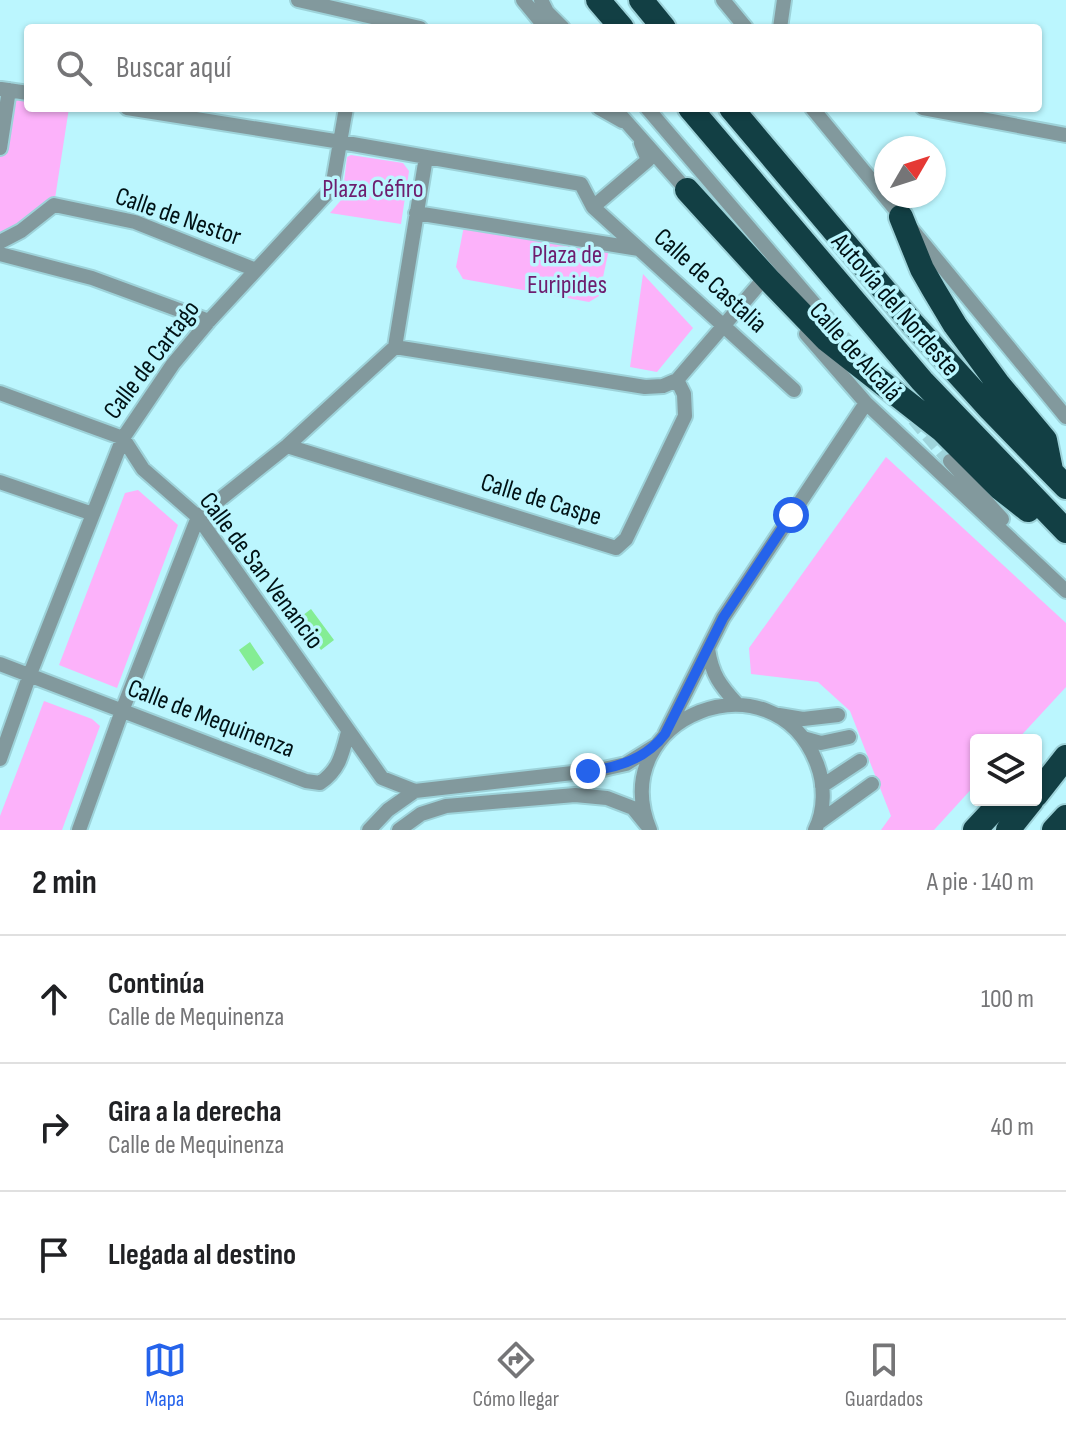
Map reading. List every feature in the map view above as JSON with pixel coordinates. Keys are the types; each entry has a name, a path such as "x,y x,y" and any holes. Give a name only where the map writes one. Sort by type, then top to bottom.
{"highway":[{"path":"598,0 619,24"},
{"path":"641,0 661,24"},
{"name":"Autovía del Nordeste","path":"693,112 922,381 1066,531"},
{"name":"Autovía del Nordeste","path":"734,112 912,323 1059,480"},
{"path":"687,190 826,339 942,430 1000,488 1066,539"},
{"path":"901,217 922,269 955,325 1045,440 1059,480"},
{"path":"1042,764 1066,747"},
{"path":"1042,787 1066,757"},
{"path":"975,830 997,806"},
{"path":"1008,830 1027,806"},
{"path":"1054,830 1066,817"}],"street":[{"path":"298,0 360,22 380,24"},
{"path":"523,0 543,24"},
{"path":"541,0 559,24"},
{"path":"723,0 743,24"},
{"path":"781,24 784,0"},
{"path":"0,148 4,89 24,92"},
{"path":"79,830 198,517 287,446 395,347 426,157 152,112"},
{"name":"Calle de Cartago","path":"0,759 123,438 173,364 332,188 345,112"},
{"name":"Calle de Alcalá","path":"605,112 634,130"},
{"name":"Calle de Alcalá","path":"618,112 866,403 1066,589"},
{"name":"Calle de Alcalá","path":"650,112 829,321"},
{"path":"815,112 1066,417"},
{"path":"944,112 1066,135"},
{"path":"593,207 648,160 634,130"},
{"name":"Calle de Castalia","path":"426,157 581,184 593,207 794,390"},
{"name":"Calle de Nestor","path":"0,242 21,231 54,205 135,222 256,270"},
{"path":"416,213 640,249"},
{"path":"0,254 92,278 209,321"},
{"path":"395,347 645,387 663,386 677,380 761,282"},
{"name":"Calle de Caspe","path":"287,446 616,548 626,539 685,416 684,394 677,380"},
{"path":"0,393 123,438"},
{"path":"649,828 642,799 643,785 645,771 661,739 723,618 866,403"},
{"name":"Calle de San Venancio","path":"123,438 143,469 198,517 382,778 415,791"},
{"name":"Calle de Alcalá","path":"950,461 1066,589"},
{"path":"0,482 93,514"},
{"path":"708,649 711,668 719,685 737,704"},
{"name":"Calle de Mequinenza","path":"0,664 306,781 320,783 334,774 348,732"},
{"path":"369,830 388,810 415,791 599,770 626,764 680,721 698,711 717,706 737,704 803,719 838,715"},
{"path":"773,714 803,738 816,760 822,786 817,827"},
{"path":"803,738 821,743 849,737"},
{"path":"822,786 860,761"},
{"path":"817,827 872,784"},
{"path":"399,830 421,814 446,806 575,795 607,798 633,808 649,828"}],"green space":[{"path":"9,90 24,92 24,112 68,112 54,205 0,242 0,148"},
{"name":"Plaza Céfiro","path":"351,155 403,163 409,171 401,224 330,213 342,199 347,157"},
{"name":"Plaza de Euripides","path":"464,226 609,249 599,296 589,302 463,279 456,267"},
{"path":"643,274 693,328 657,372 630,367"},
{"path":"886,457 1066,623 1066,687 1023,734 970,734 970,791 934,830 881,830 891,816 850,711 818,682 751,674 749,648"},
{"path":"138,490 178,525 117,688 59,665 125,493"},
{"path":"44,701 92,719 100,726 62,830 0,830 0,816"}],"shaded area":[{"path":"311,609 334,640 321,650 298,619"},
{"path":"250,642 264,663 253,671 239,650"}],"tunnel":[{"path":"829,321 856,351"},
{"path":"914,419 950,461"}],"route":[{"path":"588,771 626,764 657,745 723,618 791,515"}]}
